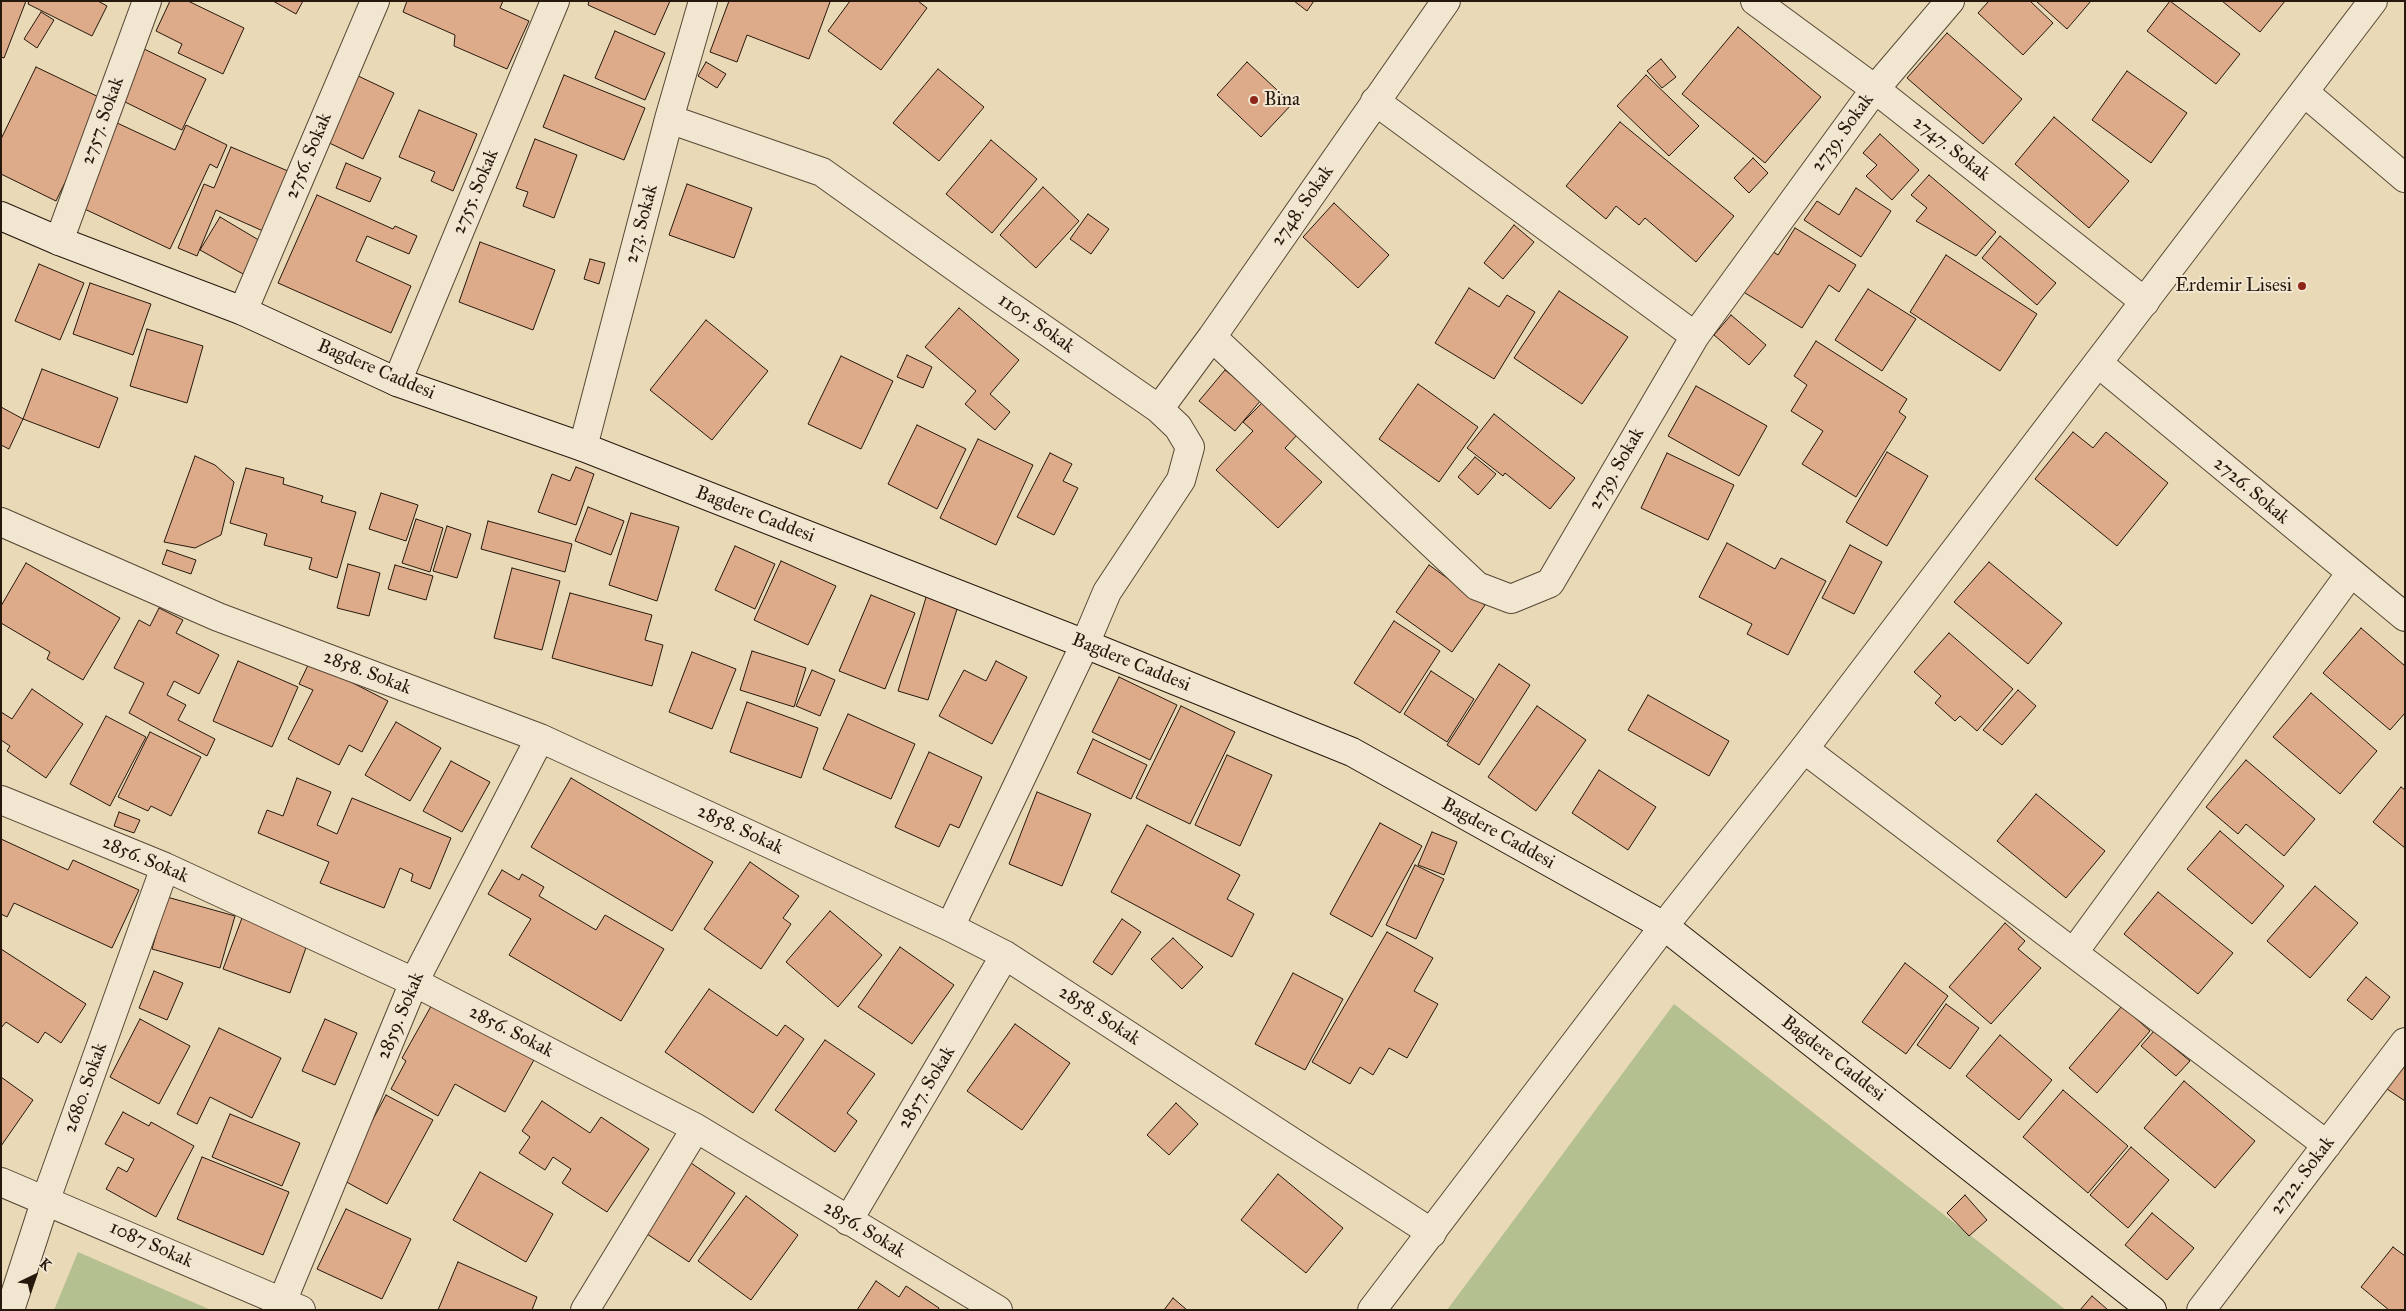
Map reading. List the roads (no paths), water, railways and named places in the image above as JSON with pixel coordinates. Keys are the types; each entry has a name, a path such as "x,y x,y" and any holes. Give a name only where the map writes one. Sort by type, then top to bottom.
{"street":[{"name":"2757. Sokak","path":"59,241 147,1"},
{"name":"2756. Sokak","path":"243,311 375,1"},
{"name":"2755. Sokak","path":"397,382 556,1"},
{"name":"273. Sokak","path":"583,447 669,119 703,1"},
{"name":"2748. Sokak","path":"1159,409 1212,337 1446,1"},
{"name":"2747. Sokak","path":"1755,1 1875,89 2145,302"},
{"name":"2739. Sokak","path":"1212,337 1478,586 1511,599 1550,583 1695,336 1875,89 1950,1"},
{"path":"1372,1310 1664,926 1804,750 2373,1"},
{"path":"2304,92 2405,178"},
{"path":"1375,101 1695,336"},
{"name":"1105. Sokak","path":"669,119 822,172 1159,409 1178,428 1190,447 1181,480 1107,592 1085,644"},
{"name":"Bagdere Caddesi","path":"1,216 59,241 243,311 397,382 583,447 1085,644 1352,752 1664,926 2152,1310"},
{"name":"2726. Sokak","path":"2098,363 2350,574 2405,617"},
{"name":"2858. Sokak","path":"1,522 218,617 540,738 950,927 1005,955 1432,1233"},
{"path":"2074,952 2350,574"},
{"path":"950,927 1085,644"},
{"name":"2859. Sokak","path":"292,1306 414,982 540,738"},
{"path":"1804,750 2327,1144"},
{"name":"2856. Sokak","path":"1,800 165,867 414,982 696,1128 998,1310"},
{"name":"2680. Sokak","path":"10,1310 46,1199 165,867"},
{"name":"2857. Sokak","path":"848,1220 1005,955"},
{"name":"2722. Sokak","path":"2201,1310 2405,1042"},
{"path":"585,1310 696,1128"},
{"name":"1087 Sokak","path":"1,1182 46,1199 292,1306"}],"place":[{"name":"Bina","path":"1254,100"},
{"name":"Erdemir Lisesi","path":"2302,286"}]}
